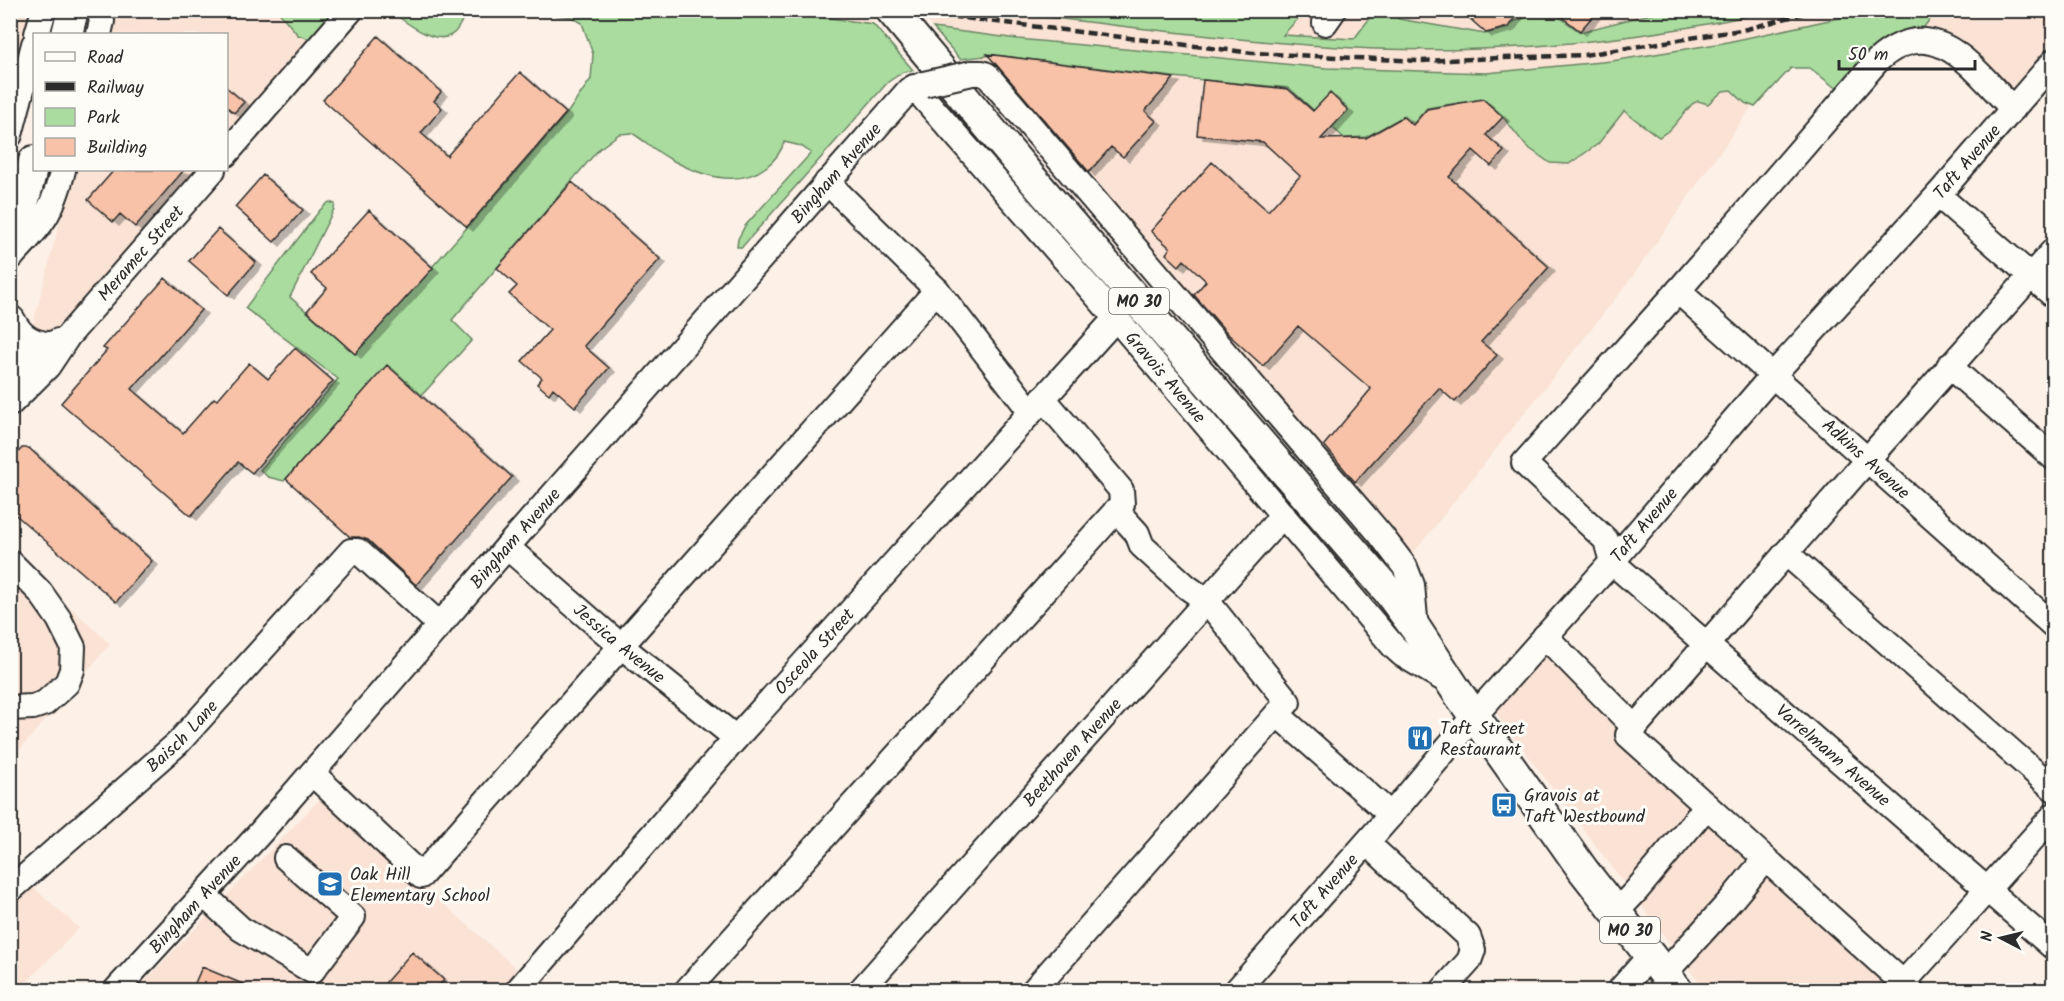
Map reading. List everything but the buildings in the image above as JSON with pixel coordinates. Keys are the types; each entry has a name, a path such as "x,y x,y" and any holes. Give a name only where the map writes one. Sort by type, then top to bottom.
{"main road":[{"path":"67,33 73,10"},
{"name":"Gravois Avenue","path":"891,10 1028,174 1388,591 1583,870 1663,973"},
{"path":"10,256 33,165"},
{"path":"10,321 27,342 57,341"}],"street":[{"path":"37,33 44,10"},
{"path":"99,10 102,21 99,33"},
{"path":"228,152 351,10"},
{"path":"1612,562 1606,540 1524,463 1678,291 1878,60 1890,49 1911,40 1925,39 1941,44 1962,57 2013,109"},
{"path":"10,135 33,48"},
{"name":"Taft Avenue","path":"1237,990 1772,376 1938,195 2054,61"},
{"name":"Gravois Avenue","path":"1416,628 1412,585 1405,567 1380,534 987,75 972,73 919,86 1394,647 1403,655 1451,683"},
{"name":"Bingham Avenue","path":"116,990 312,773 827,182 919,86"},
{"path":"10,256 36,231 47,216 57,193 63,171"},
{"name":"Meramec Street","path":"10,374 57,341 212,171"},
{"path":"687,990 1122,504 1121,490 1037,405 937,291 827,182"},
{"path":"1938,195 2054,296"},
{"path":"2054,250 1949,366 1628,735 1904,988 1987,889 2054,815"},
{"path":"312,773 421,876 621,646 937,291"},
{"name":"Adkins Avenue","path":"1678,291 2054,626"},
{"name":"Osceola Street","path":"518,990 735,738 1116,318"},
{"name":"Meramec Street","path":"10,404 48,366 57,341"},
{"path":"1949,366 2054,458"},
{"path":"1034,990 1288,702 1207,601 1187,587 1142,546 1137,533 1116,510"},
{"name":"Beethoven Avenue","path":"861,990 1283,515"},
{"name":"Jessica Avenue","path":"507,547 621,646 735,738"},
{"name":"Baisch Lane","path":"10,890 178,743 351,551 358,551 440,625"},
{"path":"1786,553 2054,789"},
{"path":"10,562 40,592 59,619 73,647 72,670 67,683 45,703 33,707 10,708"},
{"name":"Varrelmann Avenue","path":"1612,562 2054,948"},
{"path":"1545,636 1635,728"},
{"path":"1277,714 1391,815"},
{"path":"1616,912 1707,806"},
{"path":"1367,843 1468,936 1473,950 1469,961 1443,990"},
{"path":"204,895 241,929 312,971 353,917 286,858"},
{"path":"1620,990 1663,973 1732,899 1765,859"}],"shaded area":[{"path":"278,10 298,34 310,39 228,134 228,33 108,33 114,11"},
{"path":"10,11 34,11 23,53 11,50"},
{"path":"771,11 861,11 873,24 796,14"},
{"path":"919,11 1863,11 1809,25 1630,280 1411,556 959,31 933,28"},
{"path":"1936,11 2053,11 2053,41 2012,88 2006,91 1924,27"},
{"path":"73,171 196,171 57,331 51,335 35,330 33,325"},
{"path":"11,553 110,644 11,760"},
{"path":"1550,649 1889,982 1882,990 1705,990 1498,716 1497,712 1501,703"},
{"name":"Oak Hill Elementary School","path":"323,796 519,971 502,990 136,990"},
{"path":"28,883 79,928 19,990 11,990 10,899"}],"green space":[{"path":"771,10 873,24 913,70 903,72 888,82 742,247 737,247 738,239 745,226 811,153 801,146 784,142 775,159 755,174 731,178 718,177 681,165 632,133 619,134 599,149 452,320 472,340 421,396 387,366 284,481 268,477 260,470 338,379 245,308 320,210 329,202 335,204 290,297 355,354 533,153 568,112 591,79 593,54 582,23 572,17 520,11"},
{"path":"278,11 336,11 310,39 298,35"},
{"path":"390,11 467,11 455,32 448,37 439,38 421,32"},
{"path":"986,11 1305,11 1283,35 1354,39 1375,11 1387,11 1399,19 1485,34 1509,28 1513,22 1543,11 1551,11 1580,32 1662,11 1770,11 1660,32 1605,39 1548,45 1436,50 1282,43"},
{"path":"1863,11 1936,11 1924,27 1901,39 1845,88 1833,86 1810,68 1791,68 1755,107 1745,103 1731,90 1723,91 1708,104 1698,101 1692,104 1671,129 1659,137 1624,111 1598,144 1569,164 1550,163 1526,146 1503,117 1483,99 1427,108 1414,123 1404,116 1366,137 1344,138 1289,88 1173,77 994,55 960,59 933,28 1018,39 1326,68 1486,73 1612,61 1723,43"}],"railway":[{"path":"898,10 1253,53 1419,61 1584,55 1747,29 1816,10"}],"place":[{"name":"Taft Street Restaurant","path":"1420,738"},
{"name":"Gravois at Taft Westbound","path":"1504,805"},
{"name":"Oak Hill Elementary School","path":"330,884"}]}
